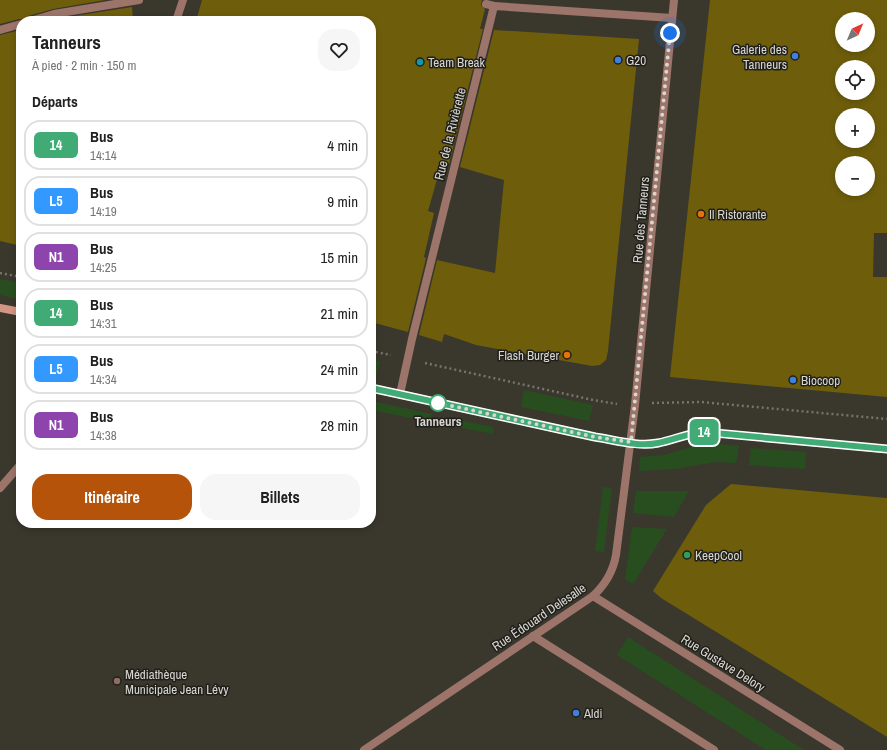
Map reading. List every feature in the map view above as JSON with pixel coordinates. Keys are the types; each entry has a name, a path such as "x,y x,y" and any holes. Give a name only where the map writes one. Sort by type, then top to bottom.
{"street":[{"path":"47,16 139,0"},
{"path":"178,16 183,0"},
{"name":"Rue des Tanneurs","path":"631,442 674,0"},
{"path":"486,4 494,6 672,18"},
{"name":"Rue de la Rivièrette","path":"400,394 494,6"},
{"path":"0,30 16,25"},
{"path":"0,308 16,311"},
{"path":"376,389 595,437 631,442 650,444 658,443 686,435 704,432 887,449"},
{"name":"Rue Édouard Delesalle","path":"364,750 593,596 602,588 608,580 614,564 631,442"},
{"path":"0,488 16,470"},
{"name":"Rue Gustave Delory","path":"593,596 840,750"},
{"path":"533,636 714,750"}],"path":[{"path":"0,273 16,276"},
{"path":"376,352 607,403 635,405 685,401 887,419"}],"green space":[{"path":"0,279 16,282 16,299 0,295"},
{"path":"376,360 380,361 376,375"},
{"path":"524,390 593,405 589,421 521,407"},
{"path":"376,402 432,414 430,422 376,411"},
{"path":"454,419 494,427 493,434 452,426"},
{"path":"715,444 739,446 736,463 715,462 676,469 639,471 640,457 664,455 698,445"},
{"path":"751,448 806,452 805,469 749,465"},
{"path":"603,487 612,488 604,552 595,551"},
{"path":"636,491 689,491 674,517 633,513"},
{"path":"632,527 667,529 633,584 625,580"},
{"path":"628,637 804,750 766,750 617,655"}],"building":[{"path":"0,0 105,0 53,9 28,16 16,16 16,20 0,24"},
{"path":"202,0 482,0 481,5 485,9 480,29 483,29 449,164 442,162 428,211 434,213 424,257 426,258 408,332 376,323 376,16 197,16"},
{"path":"710,0 887,0 887,233 874,233 873,277 887,277 887,397 670,377"},
{"path":"132,7 133,16 74,16"},
{"path":"494,30 639,39 608,351 606,360 600,365 592,366 476,345 444,334 442,342 419,335 437,260 495,273 504,180 460,167"},
{"path":"16,31 16,245 0,241 0,35"},
{"path":"731,484 887,498 887,737 661,598 653,591 706,505"}],"bus line":[{"name":"14","path":"376,389 611,440 650,444 704,432 887,449"}],"place":[{"name":"Galerie des Tanneurs","path":"795,56"},
{"name":"G20","path":"618,60"},
{"name":"Team Break","path":"420,62"},
{"name":"Il Ristorante","path":"701,214"},
{"name":"Flash Burger","path":"567,355"},
{"name":"Biocoop","path":"793,380"},
{"name":"Tanneurs","path":"438,403"},
{"name":"KeepCool","path":"687,555"},
{"name":"Médiathèque Municipale Jean Lévy","path":"117,681"},
{"name":"Aldi","path":"576,713"}],"route":[{"path":"438,403 595,437 631,442 670,33"}]}
